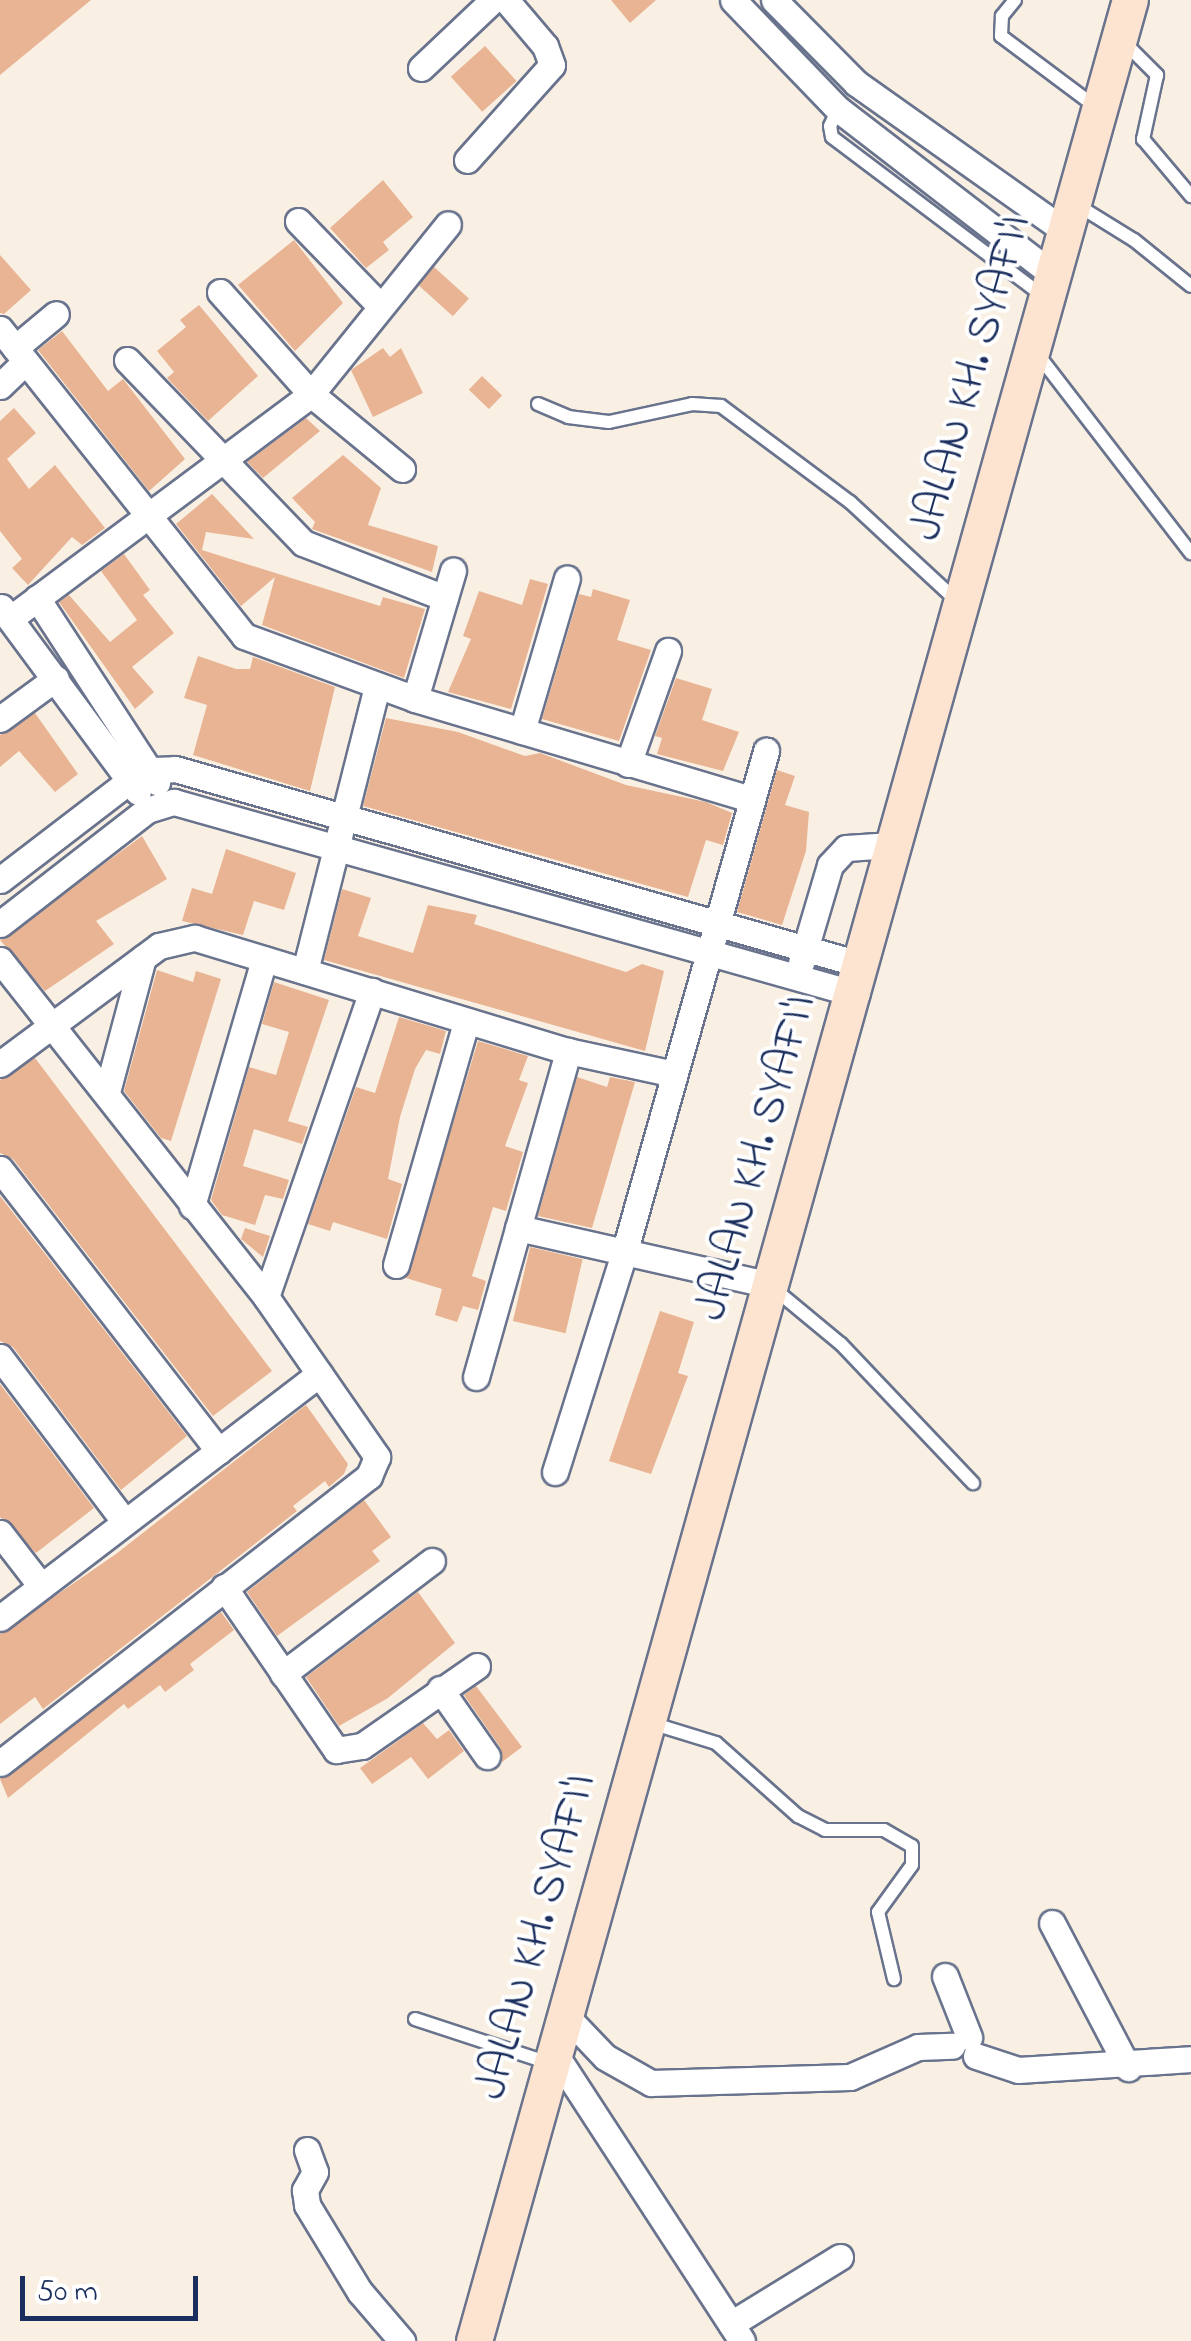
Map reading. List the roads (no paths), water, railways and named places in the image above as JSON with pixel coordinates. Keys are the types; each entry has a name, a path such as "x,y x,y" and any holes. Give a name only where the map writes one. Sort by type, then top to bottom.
{"main road":[{"name":"JALAN KH. SYAFI'I","path":"474,2341 1130,0"}],"street":[{"path":"421,68 493,0"},
{"path":"467,160 552,65 545,46 506,0"},
{"path":"774,0 856,82 1068,216"},
{"path":"748,5 838,109 1048,285"},
{"path":"298,221 380,306"},
{"path":"142,775 56,678 5,612 37,598 311,394 448,224"},
{"path":"220,292 311,394 402,469"},
{"path":"0,386 14,346 56,314"},
{"path":"14,346 236,630 415,699 751,799"},
{"path":"127,360 303,543 445,598"},
{"path":"415,699 453,571"},
{"path":"522,731 567,578"},
{"path":"37,598 157,806"},
{"path":"628,764 668,651"},
{"path":"0,719 56,678"},
{"path":"305,971 378,686"},
{"path":"555,1472 626,1250 766,751"},
{"path":"0,880 142,775 191,771 345,817 711,956 800,978 858,979"},
{"path":"157,806 338,851 510,880 716,924 803,949 858,979"},
{"path":"0,924 157,806"},
{"path":"800,978 803,949 837,855 846,848 892,845"},
{"path":"0,1064 143,958 170,942 195,938 568,1051 674,1074"},
{"path":"108,1092 143,958"},
{"path":"192,1206 264,959"},
{"path":"0,960 266,1297 375,1452 374,1470 0,1763"},
{"path":"266,1297 372,991"},
{"path":"396,1265 466,1022"},
{"path":"476,1377 568,1051"},
{"path":"0,1169 219,1451"},
{"path":"518,1228 770,1285"},
{"path":"0,1357 125,1522"},
{"path":"0,1618 319,1374"},
{"path":"0,1532 41,1586"},
{"path":"283,1674 432,1560"},
{"path":"224,1587 324,1738 345,1752 477,1666"},
{"path":"440,1689 487,1756"},
{"path":"1052,1923 1128,2068"},
{"path":"945,1976 966,2046"},
{"path":"564,2014 605,2056 651,2084 856,2076 918,2047 966,2046 1018,2070 1128,2068 1191,2059"},
{"path":"551,2057 736,2332 840,2257"},
{"path":"307,2150 315,2172 305,2190 307,2205 360,2292 402,2341"}],"lane":[{"path":"1016,0 1002,16 1001,36 1098,108"},
{"path":"1118,36 1157,76 1143,122 1150,155 1191,196"},
{"path":"1068,216 1134,240 1191,286"},
{"path":"1032,346 1191,554"},
{"path":"538,404 568,416 609,422 692,404 721,406 850,502 959,603"},
{"path":"770,1285 841,1344 974,1483"},
{"path":"649,1723 716,1743 798,1816 825,1830 884,1830 912,1846 912,1865 878,1918 894,1979"},
{"path":"416,2019 551,2057"}]}
